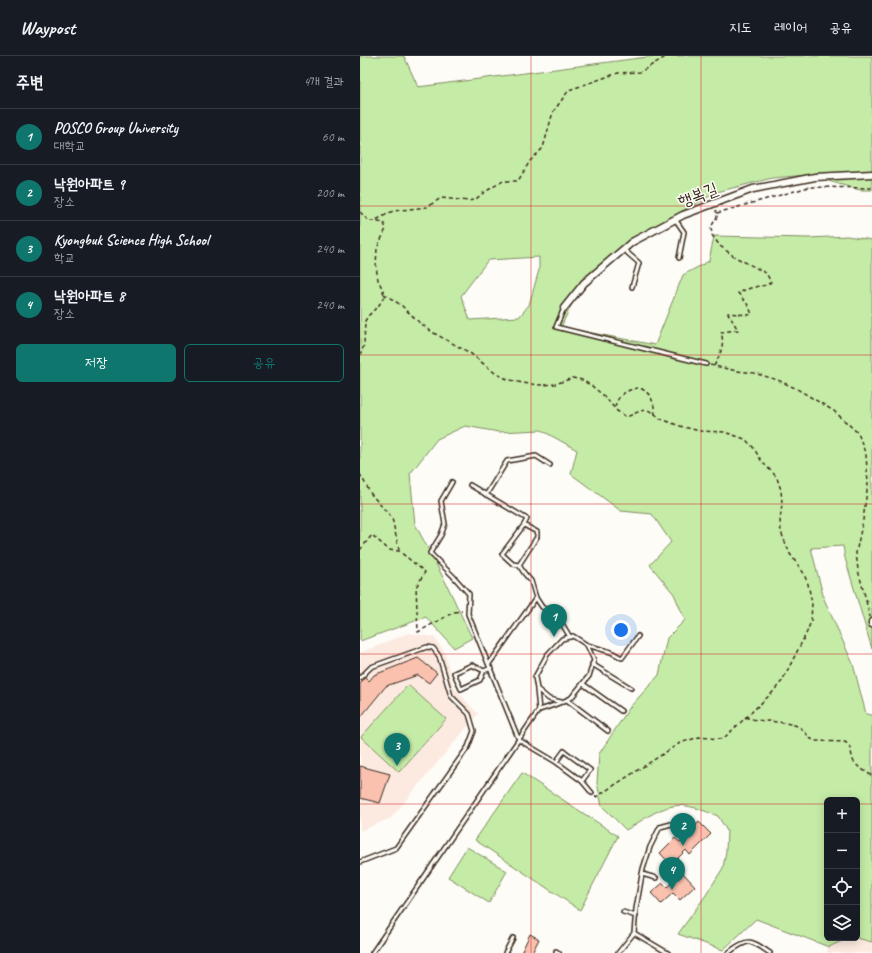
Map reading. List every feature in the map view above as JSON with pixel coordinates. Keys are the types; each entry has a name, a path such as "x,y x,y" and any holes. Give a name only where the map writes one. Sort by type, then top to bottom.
{"street":[{"name":"행복길","path":"564,308 584,283 623,249 632,242 675,219 753,188 815,177 872,174"}],"lane":[{"path":"675,219 684,232 679,258"},
{"path":"623,249 639,263 632,287"},
{"path":"564,308 556,326 706,364"},
{"path":"486,495 508,461 536,456 550,465"},
{"path":"452,482 441,502 446,524 430,553 469,594 468,614 519,740 556,762 582,781 592,793"},
{"path":"470,485 527,519 502,554 513,564 519,565 531,581 536,598 542,607 558,617 570,637"},
{"path":"519,565 537,537 537,532 524,525"},
{"path":"484,671 472,665 454,673 460,689 480,680 484,671 490,666 536,598"},
{"path":"539,710 535,677 547,655 562,639 573,636 587,645 611,652 622,658 638,636"},
{"path":"372,953 539,710 571,698 589,676 594,660 587,645"},
{"path":"360,678 371,667 427,647 433,648 439,656 451,696 469,714 474,731 468,748 396,848 360,862"},
{"path":"592,664 631,688"},
{"path":"583,684 621,711"},
{"path":"537,690 548,699 561,702"},
{"path":"567,700 608,731"},
{"path":"556,762 564,751 580,762 590,770 582,781"},
{"path":"618,953 634,933 642,874 650,847 660,827 675,823 687,826"},
{"path":"642,874 656,878"},
{"path":"623,912 636,916"},
{"path":"634,933 668,953"},
{"path":"505,953 513,938"},
{"path":"728,953 743,942 754,942 770,953"},
{"path":"556,953 556,951 559,953"}],"path":[{"path":"374,221 393,211 427,207 440,198 469,201 476,199 503,181 518,181 530,161 544,148 553,112 569,90 618,73 640,72 667,56"},
{"path":"717,213 808,187 872,188"},
{"path":"716,202 717,217 711,227 712,234 720,246 735,257 766,274 771,282 768,285 762,287 756,286 738,293 748,305 752,314 748,316 728,313 738,330 721,332 723,340 721,352 714,366 754,373 778,380 797,389 834,411 858,433 866,455 868,483 863,520 856,553 858,570 872,623"},
{"path":"360,212 369,221 384,223 386,229 378,248 376,258 377,273 384,294 432,332 470,353 501,376 522,383 541,385 555,384 577,378 592,386 621,414 629,416 644,410 690,429 724,432 745,439 751,444 762,462 774,474 780,484 782,496 780,520 781,532 790,554 803,572 808,584 812,603 811,621 807,632 782,681 772,693 725,737 715,739 698,737 687,740 596,797 592,793"},
{"path":"360,356 364,345 363,327 365,321 382,300 384,294"},
{"path":"615,407 618,399 624,393 632,389 640,388 647,393 654,403 655,414"},
{"path":"360,474 371,494 392,518 399,551"},
{"path":"360,550 372,535 389,550 399,551 425,572 416,587 418,632 454,612 468,610"},
{"path":"866,600 872,603"},
{"path":"745,717 754,720 796,725 804,730 812,740 816,741 846,742 851,748 854,762 857,766 872,776"}],"shaded area":[{"path":"408,633 434,637 445,653 453,686 478,714 391,818 360,831 360,653"},
{"path":"860,939 872,942 872,953 826,953 829,947 842,941 860,941"}],"green space":[{"path":"360,56 404,56 418,87 655,56 872,56 872,190 860,190 807,175 772,178 717,192 630,242 613,258 583,280 561,327 655,345 683,275 709,261 714,236 809,238 847,236 872,240 872,649 845,558 843,546 811,548 824,599 853,664 866,714 872,715 872,942 860,939 860,797 824,797 824,941 842,941 829,947 756,919 723,950 678,934 723,868 727,831 718,816 696,808 678,805 660,810 626,830 602,806 597,783 599,754 630,707 659,675 667,638 685,620 674,594 650,565 671,542 652,514 621,511 571,474 577,450 541,430 499,432 465,426 437,439 410,474 415,524 446,583 472,638 454,648 426,617 360,641","holes":["539,257 539,270 529,305 519,317 470,320 461,296 488,260"]},
{"path":"408,685 446,719 399,772 361,737"},
{"path":"522,773 618,836 580,910 475,840"},
{"path":"467,847 507,871 489,903 448,877"}],"building":[{"path":"418,658 437,673 429,683 418,675 386,686 360,718 360,684 365,677 369,681 374,675"},
{"path":"360,766 390,774 380,803 360,798"},
{"path":"699,822 711,834 690,855 686,850 671,865 660,853 675,838 680,842"},
{"path":"683,873 695,886 680,900 673,893 661,904 651,893 663,883 667,887"},
{"path":"530,934 539,939 532,953 521,953"}],"place":[{"name":"POSCO Group University","path":"554,637"},
{"name":"Kyongbuk Science High School","path":"397,766"},
{"name":"낙원아파트 9","path":"683,846"},
{"name":"낙원아파트 8","path":"672,890"}]}
